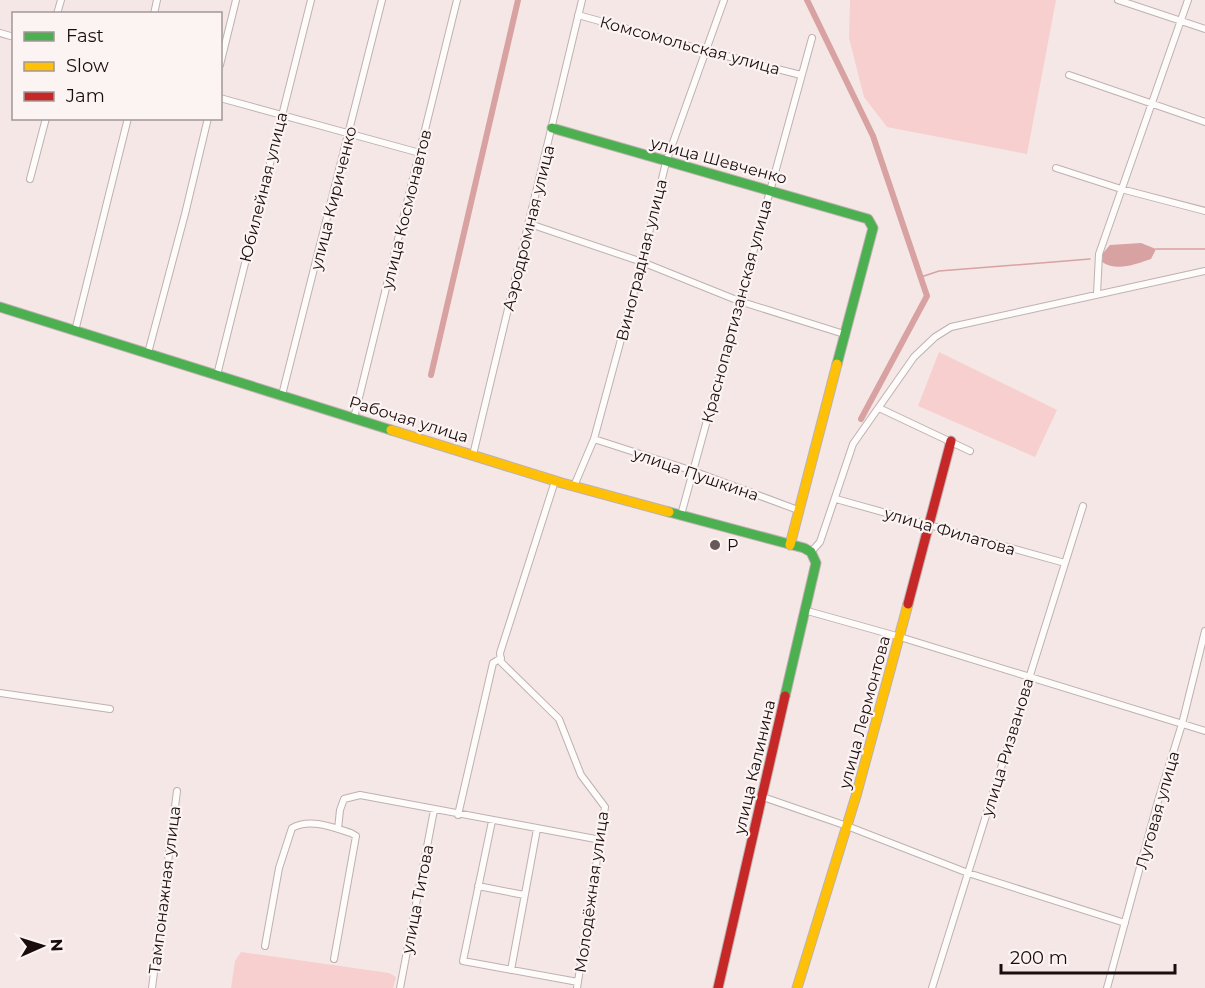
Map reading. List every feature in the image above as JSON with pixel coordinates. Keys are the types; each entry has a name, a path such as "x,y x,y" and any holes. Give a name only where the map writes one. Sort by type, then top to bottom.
{"street":[{"path":"222,57 236,0"},
{"name":"Юбилейная улица","path":"217,375 311,0"},
{"name":"улица Кириченко","path":"282,395 382,0"},
{"name":"улица Космонавтов","path":"354,418 457,0"},
{"name":"Аэродромная улица","path":"473,455 582,0"},
{"name":"Виноградная улица","path":"574,486 594,439 642,262 666,162 724,0"},
{"path":"1118,0 1205,29"},
{"path":"1097,294 1100,254 1188,0"},
{"name":"Комсомольская улица","path":"578,15 801,75"},
{"name":"Краснопартизанская улица","path":"681,515 812,38"},
{"path":"1069,75 1205,122"},
{"path":"222,99 420,153"},
{"path":"30,179 45,120"},
{"path":"75,330 128,120"},
{"path":"148,353 208,120"},
{"name":"улица Шевченко","path":"552,129 868,219 873,228 844,334"},
{"path":"1056,168 1121,189 1205,211"},
{"path":"530,224 642,262 739,301 844,334 790,545"},
{"path":"811,552 820,542 853,444 914,357 935,337 951,327 1205,271"},
{"name":"Рабочая улица","path":"0,307 555,481 804,548 811,552"},
{"path":"879,408 970,451"},
{"name":"улица Пушкина","path":"594,439 693,471 798,510"},
{"name":"улица Лермонтова","path":"797,988 847,826 900,637 951,441"},
{"path":"458,814 493,663 500,655 555,481"},
{"name":"улица Филатова","path":"836,500 1065,563"},
{"name":"улица Ризванова","path":"932,988 1083,506"},
{"name":"улица Калинина","path":"718,988 816,563 811,552"},
{"path":"804,610 900,637 1205,731"},
{"name":"Луговая улица","path":"1107,988 1158,801 1182,724 1205,632"},
{"name":"Молодёжная улица","path":"500,655 501,662 559,719 581,775 605,807 577,985"},
{"path":"0,693 110,709"},
{"name":"Тампонажная улица","path":"152,988 177,791"},
{"path":"338,829 344,799 360,795 537,830 601,840"},
{"path":"762,797 847,826 968,873 1125,923"},
{"name":"улица Титова","path":"400,988 434,810"},
{"path":"492,821 463,961 577,985"},
{"path":"265,946 279,868 292,828 302,823 338,829 356,837 334,959"},
{"path":"511,970 537,830"},
{"path":"478,885 524,895"}],"shaded area":[{"path":"850,0 1056,0 1027,154 887,127 864,97 849,38"},
{"path":"1141,243 1156,249 1151,259 1120,267 1102,262 1103,253 1110,245"},
{"path":"939,352 1057,410 1035,457 918,406"},
{"path":"241,952 389,973 396,977 393,988 231,988 235,961"}],"waterway":[{"path":"431,375 518,0"},
{"path":"807,0 873,136 927,296 861,419"},
{"path":"1156,249 1205,249"},
{"path":"921,277 939,271 1090,259"}],"traffic: fast":[{"path":"552,128 868,219 873,228 837,364"},
{"path":"0,307 391,430"},
{"path":"669,512 804,548 811,552 816,563 785,696"}],"traffic: slow":[{"path":"790,545 837,364"},
{"path":"391,430 562,483 669,512"},
{"path":"797,988 856,796 908,604"}],"traffic: jam":[{"path":"908,604 951,441"},
{"path":"718,988 785,696"}],"place":[{"name":"Р","path":"715,545"}]}
